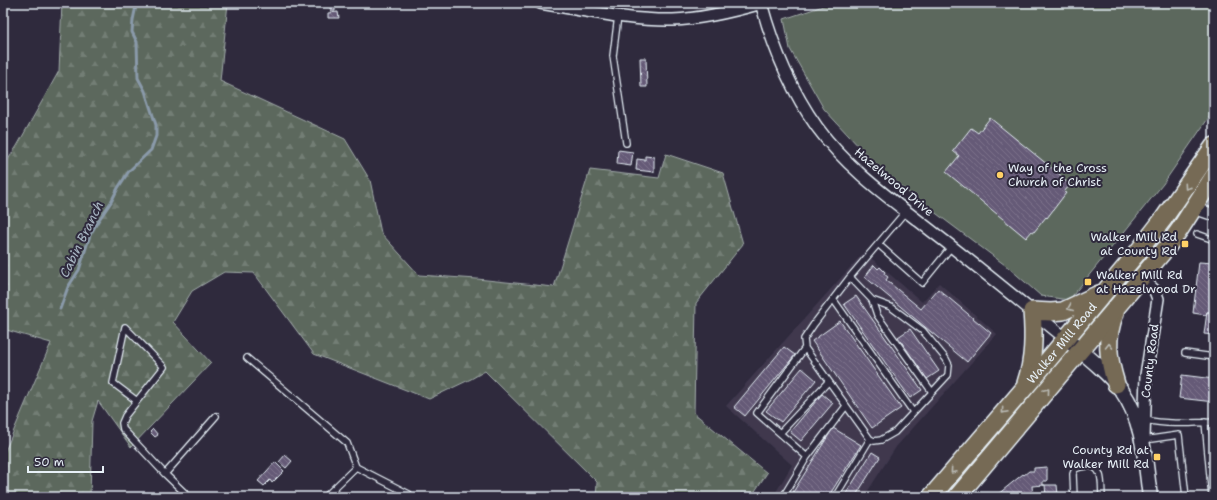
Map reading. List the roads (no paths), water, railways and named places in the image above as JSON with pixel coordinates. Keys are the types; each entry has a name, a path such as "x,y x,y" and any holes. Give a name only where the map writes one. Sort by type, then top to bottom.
{"main road":[{"name":"Walker Mill Road","path":"931,497 1025,387 1164,218 1214,146"},
{"name":"Walker Mill Road","path":"957,497 1142,278 1176,235 1214,176"},
{"path":"1025,387 1031,368 1034,335 1032,311 1063,311 1105,291"},
{"path":"1116,384 1109,361 1108,346 1111,324 1117,308"}],"street":[{"path":"540,3 649,20 674,20 730,11 762,3"},
{"name":"Hazelwood Drive","path":"762,3 772,39 789,80 818,128 854,169 1065,338"},
{"path":"1194,208 1214,215"},
{"name":"County Road","path":"1142,278 1155,291 1158,299 1146,375 1144,445 1150,497"},
{"name":"County Road","path":"1065,338 1081,351 1122,391 1136,418 1144,445"}],"lane":[{"path":"618,16 613,56 626,143"},
{"path":"872,300 891,307 923,330 949,366 948,375 895,432 881,440 874,441 870,439 828,382 805,348 804,339 850,277 906,211"},
{"path":"1197,234 1214,240"},
{"path":"878,244 922,283 952,246"},
{"path":"850,277 872,300 877,315 932,392"},
{"path":"833,299 913,412"},
{"path":"137,400 113,383 125,327 164,367 125,416 122,423 123,429 165,474 189,497"},
{"path":"805,348 757,413 807,457"},
{"path":"1185,352 1214,357"},
{"path":"247,358 347,444 356,467 409,494 411,497"},
{"path":"780,433 828,382"},
{"path":"783,497 807,457 846,406"},
{"path":"165,474 216,416"},
{"path":"1145,420 1178,424 1214,422"},
{"path":"1206,422 1212,497"},
{"path":"1178,424 1186,497"},
{"path":"1144,445 1180,435"},
{"path":"835,497 870,439"},
{"path":"1074,497 1073,474 1075,469 1093,466 1098,469 1100,474 1102,497"},
{"path":"325,497 356,467"}],"waterway":[{"name":"Cabin Branch","path":"60,309 68,287 79,270 90,235 129,171 151,150 156,136 156,125 145,91 138,78 137,42 132,32 136,6 135,3"}],"place":[{"name":"Way of the Cross Church of Christ","path":"1000,175"},
{"name":"Walker Mill Rd at County Rd","path":"1185,244"},
{"name":"Walker Mill Rd at Hazelwood Dr","path":"1088,282"},
{"name":"County Rd at Walker Mill Rd","path":"1157,457"}]}
